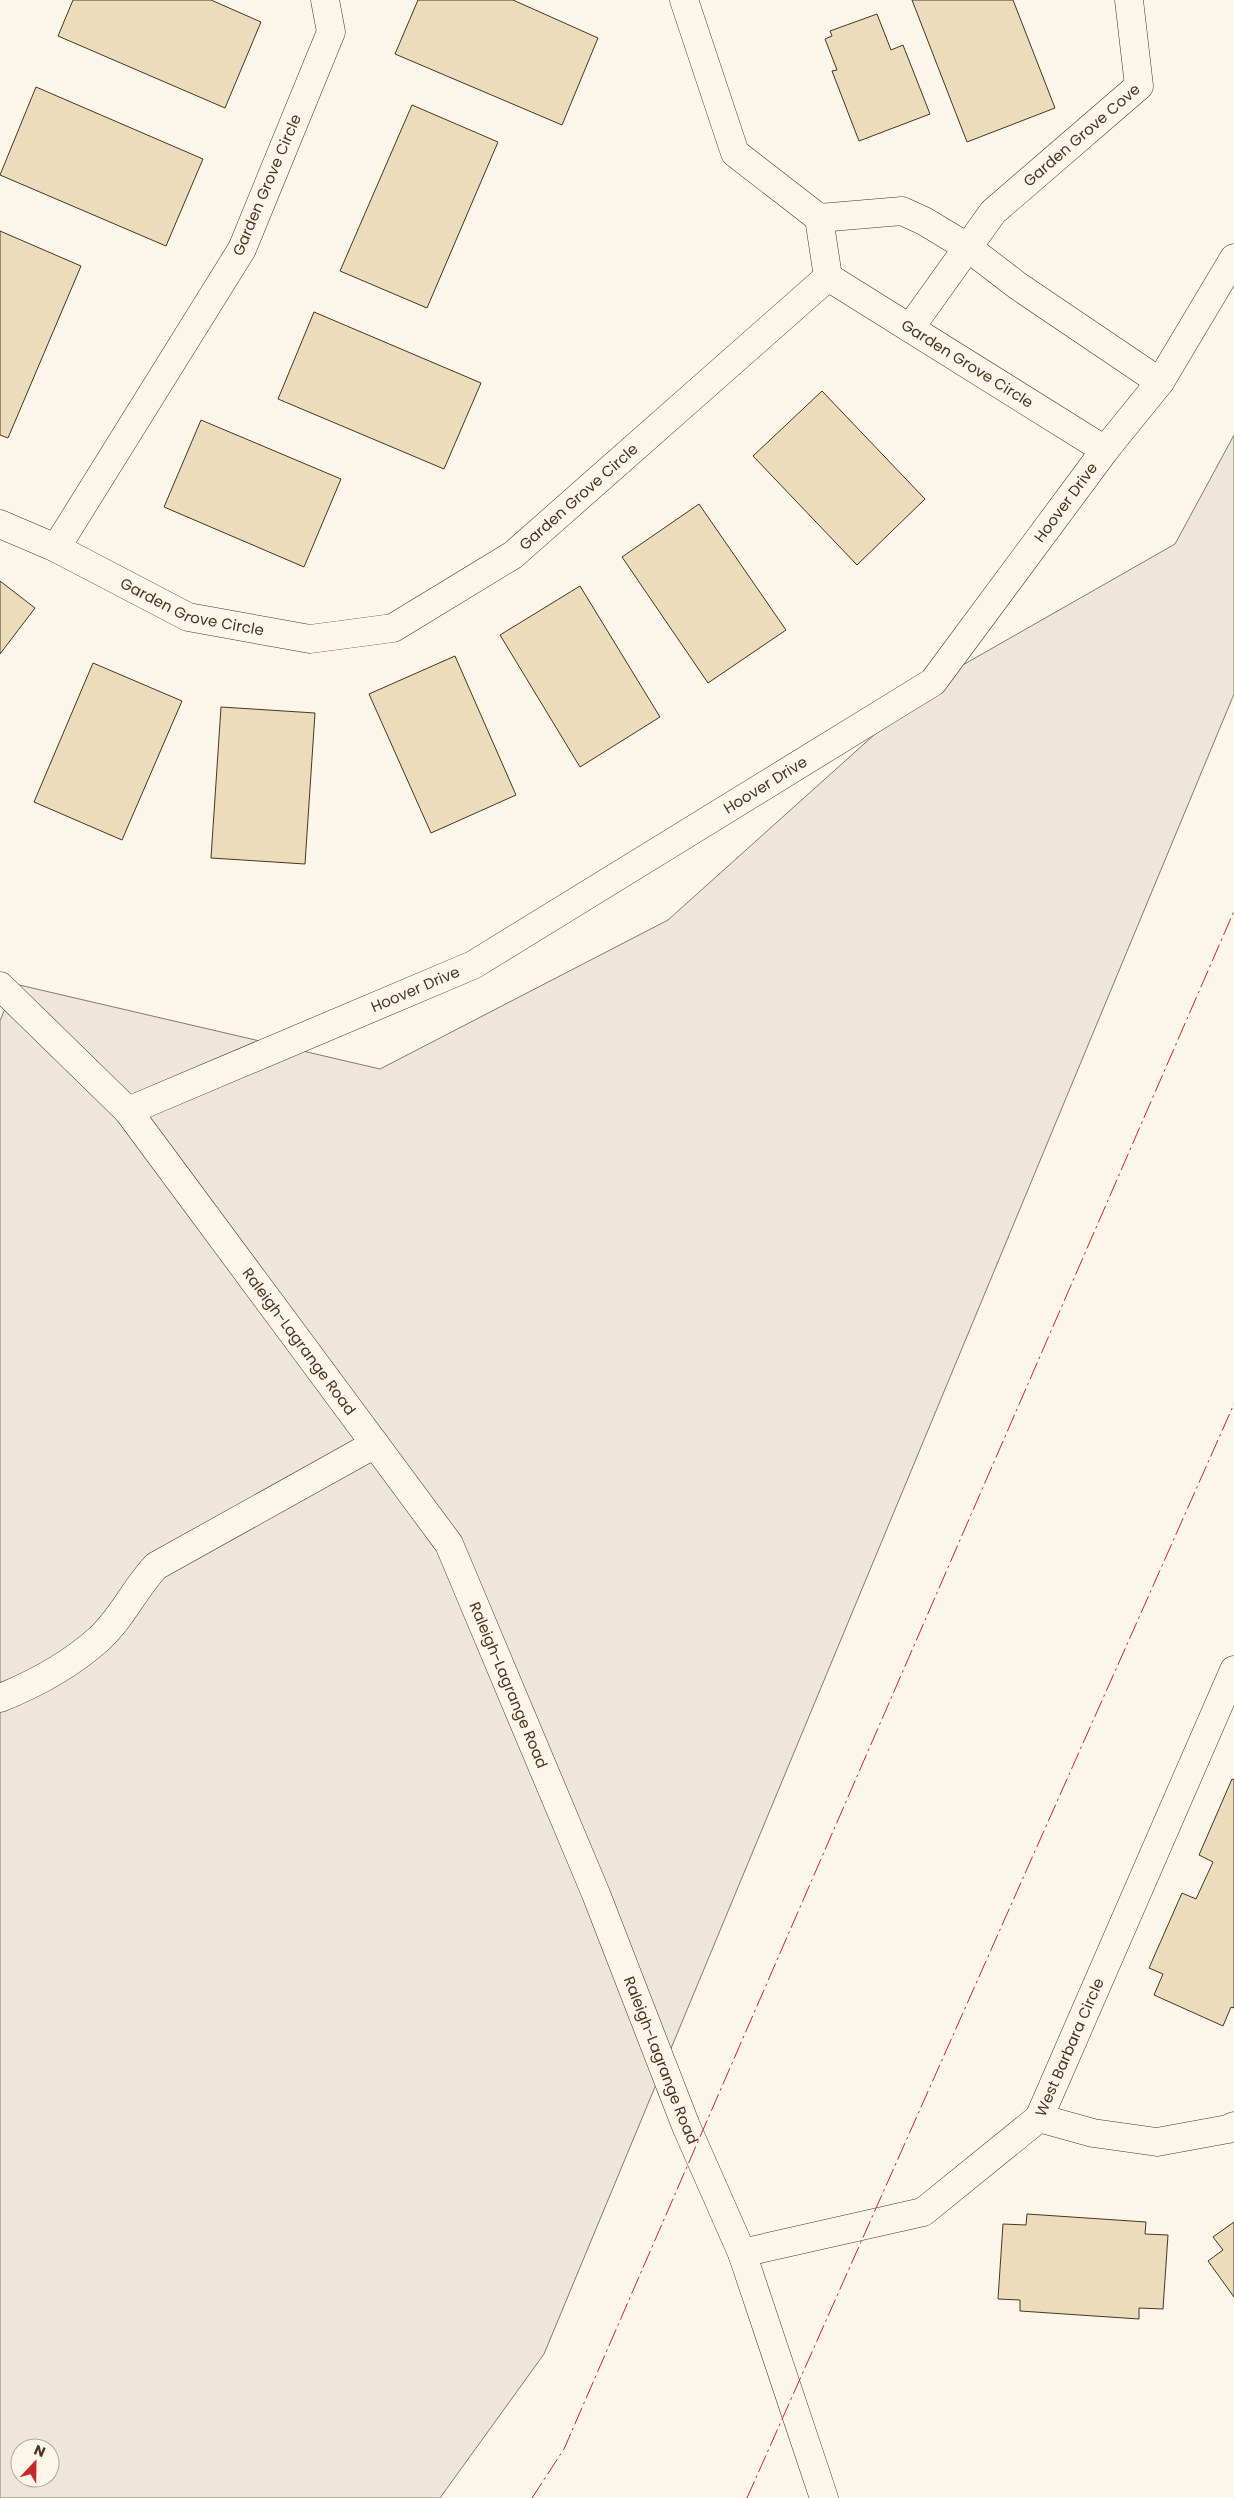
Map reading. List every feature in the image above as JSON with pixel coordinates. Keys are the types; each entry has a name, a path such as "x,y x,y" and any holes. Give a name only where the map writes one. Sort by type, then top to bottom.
{"street":[{"name":"Garden Grove Circle","path":"325,0 331,32 242,249 56,548 188,617 310,639 393,628 513,555 828,277 1105,450"},
{"path":"684,0 736,153 820,218 902,211 967,247 1018,286 1160,382"},
{"name":"Garden Grove Cove","path":"967,247 993,212 1139,86 1128,0"},
{"path":"820,218 828,277"},
{"path":"910,328 967,247"},
{"name":"Hoover Drive","path":"128,1111 473,965 933,682 1105,450 1160,382 1234,258"},
{"path":"0,524 56,548"},
{"name":"Raleigh-Lagrange Road","path":"0,986 128,1111 449,1544 596,1894 686,2126 742,2253 824,2498"},
{"path":"0,1698 28,1686 100,1638 140,1583 156,1566 374,1444"},
{"name":"West Barbara Circle","path":"742,2253 923,2212 1039,2118 1234,1670"},
{"path":"1039,2118 1092,2133 1158,2142 1228,2129 1234,2126"}],"shaded area":[{"path":"1234,435 1234,694 544,2354 440,2498 0,2498 0,1021 15,984 380,1069 668,920 933,682 1175,544"}],"building":[{"path":"73,0 211,0 261,22 225,108 58,36"},
{"path":"418,0 513,0 598,38 562,125 395,54"},
{"path":"912,0 1013,0 1055,108 967,142"},
{"path":"877,14 891,50 903,45 930,114 859,141 832,71 837,70 825,39 832,36 830,31"},
{"path":"36,87 203,159 166,246 0,175"},
{"path":"412,105 498,142 427,308 340,271"},
{"path":"0,231 81,266 8,438 0,435"},
{"path":"314,312 481,383 444,469 278,399"},
{"path":"822,391 925,499 857,565 753,456"},
{"path":"201,420 341,479 304,567 164,507"},
{"path":"699,504 786,630 708,683 622,557"},
{"path":"0,581 35,608 0,654"},
{"path":"580,586 660,717 580,767 500,635"},
{"path":"455,656 516,795 431,833 369,694"},
{"path":"93,663 182,701 122,840 34,802"},
{"path":"221,707 315,713 305,864 211,858"},
{"path":"1232,1779 1234,1780 1234,2008 1231,2007 1223,2026 1154,1995 1163,1974 1149,1968 1182,1893 1196,1899 1213,1862 1199,1855"},
{"path":"1027,2214 1146,2222 1145,2234 1168,2235 1163,2309 1139,2308 1139,2319 1020,2311 1020,2300 998,2299 1003,2224 1026,2225"},
{"path":"1234,2222 1234,2297 1208,2261 1223,2250 1213,2237"}],"power":[{"path":"532,2498 564,2449 1234,911"},
{"path":"747,2498 1234,1404"}]}
